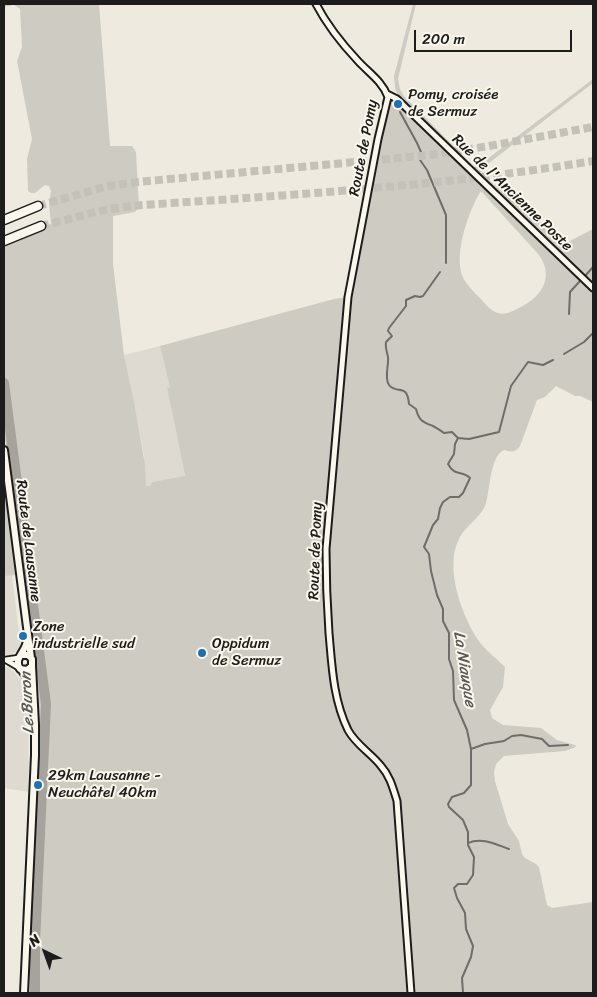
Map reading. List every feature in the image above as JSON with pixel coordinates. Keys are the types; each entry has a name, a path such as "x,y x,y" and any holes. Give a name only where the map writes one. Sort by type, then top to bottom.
{"highway":[{"path":"4,220 38,206"},
{"path":"4,241 41,226"}],"main road":[{"name":"Route de Lausanne","path":"4,450 31,658"},
{"name":"Route de Lausanne","path":"20,656 26,645 28,635"},
{"path":"24,993 35,755 34,698 31,658 28,655 20,656 17,661 19,668 27,678 34,698"},
{"path":"19,668 27,670 32,666"}],"street":[{"name":"Rue de l'Ancienne Poste","path":"316,4 333,32 358,62 380,83 387,94 397,99 593,288"},
{"name":"Route de Pomy","path":"387,94 348,297 326,550 326,581 331,671 340,708 348,730 356,742 387,774 397,801 411,993"},
{"path":"5,660 20,656"},
{"path":"5,660 19,668"}],"shaded area":[{"path":"4,4 99,4 110,146 132,146 136,152 139,207 135,212 113,216 113,264 124,355 145,464 146,486 150,486 152,482 185,476 167,388 170,387 160,346 334,299 348,297 387,94 562,261 399,98 395,88 394,76 413,4 416,4 398,79 400,89 403,95 473,166 476,167 482,163 593,79 593,83 489,163 480,173 566,243 593,229 593,402 580,396 575,396 556,386 545,397 537,400 520,446 513,451 504,450 499,453 493,466 484,508 459,539 453,563 457,591 472,630 484,648 505,667 503,687 490,710 492,718 503,725 541,728 557,740 575,745 576,747 565,751 504,756 496,764 494,772 508,824 519,841 522,854 539,867 547,905 552,908 593,902 593,993 24,993 37,792 39,697 35,672 34,644 32,643 4,432 4,241 51,224 49,204 51,191 49,186 45,185 35,193 28,191 27,159 32,139 17,61 22,47 20,9 14,5 4,7","holes":["481,191 539,255 546,272 545,280 538,294 525,305 501,314 487,306 471,289 462,275 460,266 461,243 472,209"]},
{"path":"160,346 171,387 167,388 185,477 152,482 150,486 145,486 144,455 124,355"},
{"path":"4,470 23,627 16,575 5,576"},
{"path":"4,565 5,576 12,575 21,641 20,649 11,655 4,654"},
{"path":"4,667 10,668 22,681 28,695 29,792 4,788"}],"waterway":[{"path":"400,112 417,143 421,152 420,160 427,170 446,215 446,263"},
{"path":"586,275 593,267"},
{"path":"440,272 423,296 415,296 406,300 406,306 389,328 388,331 392,336 386,342 389,385 406,393 409,404 416,409 422,421 444,433 452,432 458,438 469,439 499,432 511,386 528,362 543,365 553,360"},
{"path":"569,314 570,292 580,281"},
{"path":"564,354 584,342 593,333"},
{"name":"Le Buron","path":"4,383 46,704 35,942 35,993"},
{"name":"La Niauque","path":"458,438 454,454 448,464 453,471 470,478 459,497 450,497 443,502 438,519 433,525 424,547 429,554 437,595 443,609 443,621 449,633 449,659 453,671 454,700 467,730 471,749 471,785 464,793 452,797 448,804 463,820 468,832 468,845 474,857 473,875 467,884 458,884 454,888 465,913 466,929 473,946 471,957 462,978 463,993"},
{"path":"471,749 521,735 542,739 549,746 568,745"},
{"path":"468,843 483,841 509,849"}],"tunnel":[{"path":"38,206 104,187 137,182 431,155 593,127"},
{"path":"41,226 108,209 424,183 537,170 593,161"}],"place":[{"name":"Pomy, croisée de Sermuz","path":"398,104"},
{"name":"Zone industrielle sud","path":"23,636"},
{"name":"Oppidum de Sermuz","path":"202,653"},
{"name":"29km Lausanne - Neuchâtel 40km","path":"38,785"}]}
